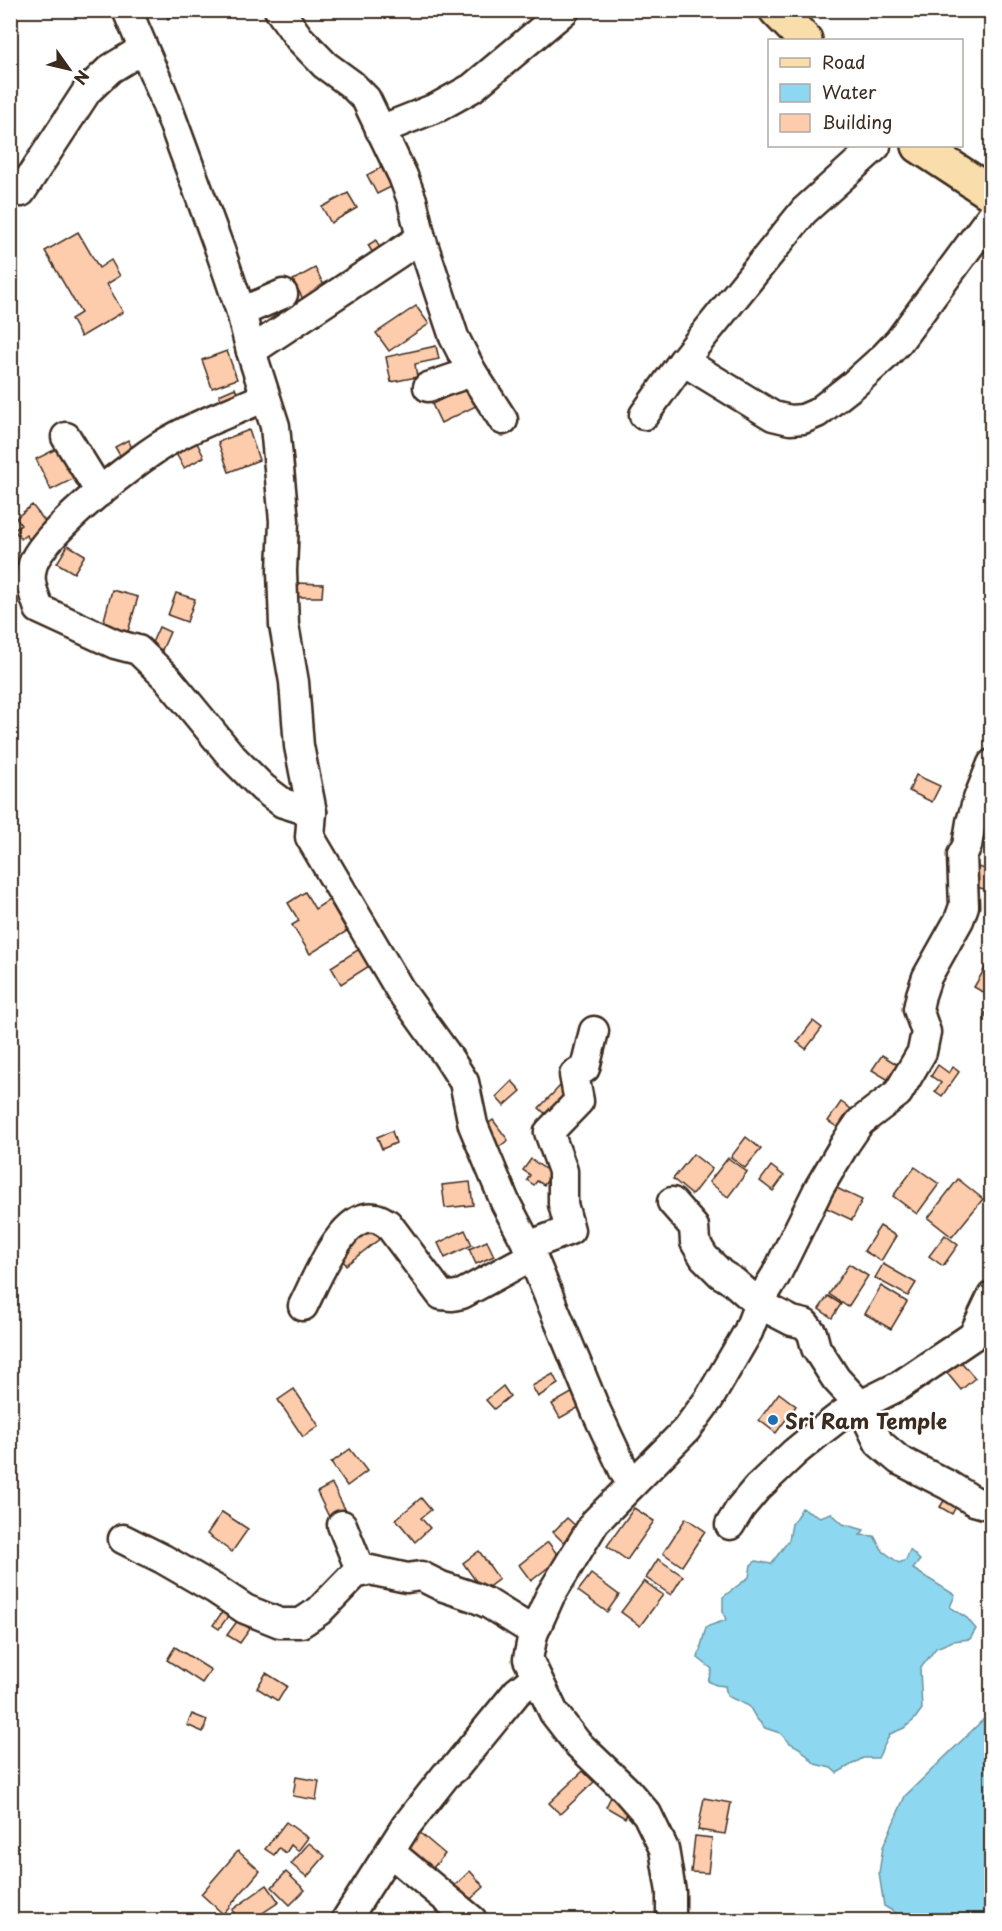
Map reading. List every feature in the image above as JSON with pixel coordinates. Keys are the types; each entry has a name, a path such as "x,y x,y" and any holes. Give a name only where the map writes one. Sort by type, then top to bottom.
{"main road":[{"path":"776,10 804,39"},
{"path":"921,147 992,194"}],"street":[{"path":"127,10 189,164 242,312 251,351 274,426 284,521 282,571 284,625 294,682 299,746 312,813 310,837 400,990 464,1082 473,1125 505,1202 530,1251 597,1413 625,1473 633,1483"},
{"path":"279,10 299,38 366,99 412,200 421,238 454,337 472,372 502,420"},
{"path":"380,130 457,97 472,88 565,10"},
{"path":"21,192 87,91 110,69 143,49"},
{"path":"644,415 683,360 804,211 875,147"},
{"path":"683,360 773,416 790,420 803,419 817,413 854,384 899,341 992,216"},
{"path":"251,351 421,238"},
{"path":"242,312 283,294"},
{"path":"428,387 472,372"},
{"path":"264,397 171,439 100,492 72,516 40,550 32,565 30,584 39,609 115,644 138,650 168,680 233,758 262,788 283,803 312,813"},
{"path":"66,437 100,492"},
{"path":"671,1920 671,1892 664,1849 647,1814 626,1790 578,1744 554,1713 528,1659 533,1634 550,1596 595,1522 702,1411 748,1332 759,1304 819,1188 845,1144 860,1122 898,1093 922,1052 926,1032 918,1009 921,995 927,977 959,920 964,906 962,855 967,846 978,799 992,764"},
{"path":"303,1306 331,1250 344,1233 362,1218 375,1218 388,1224 441,1295 462,1294 530,1251 556,1210 563,1171 549,1132 579,1101 574,1075 585,1068 594,1031"},
{"path":"672,1202 694,1227 695,1242 704,1257 759,1304 792,1321 804,1324 812,1333 816,1348 836,1379 861,1406 879,1443 899,1460 974,1500 992,1506"},
{"path":"730,1525 757,1488 795,1452 843,1414 899,1386 973,1336 992,1296"},
{"path":"342,1526 361,1572"},
{"path":"123,1539 163,1558 245,1609 280,1623 301,1623 319,1611 355,1574 370,1570 406,1578 421,1575 441,1586 489,1604 531,1630 533,1634"},
{"path":"346,1920 406,1826 517,1692 536,1677"},
{"path":"390,1852 472,1920"}],"water":[{"path":"802,1508 820,1517 831,1513 843,1524 864,1530 860,1535 874,1536 883,1551 899,1563 906,1560 910,1550 920,1560 913,1569 955,1595 950,1607 967,1618 976,1629 970,1639 953,1641 936,1648 920,1669 922,1709 904,1728 890,1734 878,1758 863,1758 837,1773 831,1768 815,1764 801,1749 790,1743 780,1733 765,1728 749,1706 727,1696 725,1686 708,1681 712,1669 698,1658 706,1627 726,1620 723,1612 723,1597 749,1577 751,1565 756,1561 771,1564 789,1540 792,1524"},
{"path":"991,1712 991,1920 908,1920 884,1906 879,1873 883,1847 905,1796"}],"building":[{"path":"164,10 184,10 168,19"},
{"path":"384,166 395,185 377,194 367,175"},
{"path":"348,193 357,208 331,223 322,207"},
{"path":"78,232 99,268 111,260 120,276 107,284 123,312 81,337 71,319 81,313 45,251"},
{"path":"376,240 382,253 375,257 368,245"},
{"path":"315,268 326,289 304,301 293,280"},
{"path":"416,306 429,324 389,351 376,333"},
{"path":"436,346 439,359 415,364 417,377 391,382 386,357"},
{"path":"227,351 237,379 212,388 202,360"},
{"path":"468,387 476,406 441,423 432,404"},
{"path":"235,388 242,405 226,412 219,395"},
{"path":"249,430 259,460 229,472 218,442"},
{"path":"194,437 204,457 184,468 173,448"},
{"path":"128,440 137,457 125,464 115,447"},
{"path":"60,447 75,478 51,490 36,459"},
{"path":"32,505 51,529 33,544 26,535 21,539 14,530 21,525 16,518"},
{"path":"68,545 85,555 74,573 57,563"},
{"path":"296,583 323,584 322,597 295,597"},
{"path":"112,590 138,597 125,642 100,635"},
{"path":"176,593 195,599 187,622 168,615"},
{"path":"159,627 170,632 162,650 151,645"},
{"path":"916,775 940,786 932,802 909,791"},
{"path":"972,866 992,870 992,891 968,885"},
{"path":"305,892 315,909 329,900 347,931 310,954 292,925 299,921 288,903"},
{"path":"364,946 374,963 341,984 331,967"},
{"path":"991,958 992,984 986,994 974,987"},
{"path":"992,1004 992,1021 984,1016"},
{"path":"813,1021 822,1028 806,1049 797,1042"},
{"path":"882,1055 906,1070 897,1085 872,1070"},
{"path":"938,1065 949,1073 953,1067 959,1072 942,1096 935,1091 941,1083 931,1076"},
{"path":"512,1081 521,1091 504,1106 496,1097"},
{"path":"560,1086 572,1098 552,1120 539,1108"},
{"path":"841,1102 857,1113 843,1131 828,1121"},
{"path":"493,1120 508,1140 499,1147 484,1127"},
{"path":"392,1131 396,1143 382,1149 377,1137"},
{"path":"746,1137 761,1149 745,1168 731,1157"},
{"path":"693,1154 712,1169 692,1195 673,1179"},
{"path":"728,1158 747,1172 728,1197 709,1182"},
{"path":"531,1159 552,1174 544,1185 537,1181 534,1185 527,1180 530,1175 523,1170"},
{"path":"771,1166 784,1176 773,1191 760,1181"},
{"path":"915,1167 939,1184 917,1214 893,1196"},
{"path":"958,1179 983,1199 952,1237 928,1218"},
{"path":"470,1182 473,1205 445,1208 442,1185"},
{"path":"828,1184 862,1200 852,1220 818,1204"},
{"path":"372,1224 382,1237 346,1265 336,1251"},
{"path":"880,1226 896,1236 881,1261 864,1251"},
{"path":"465,1230 472,1245 445,1258 438,1243"},
{"path":"945,1235 958,1245 943,1266 929,1256"},
{"path":"487,1241 494,1256 476,1264 469,1249"},
{"path":"849,1264 868,1276 848,1307 829,1294"},
{"path":"883,1264 916,1283 908,1296 875,1278"},
{"path":"881,1286 907,1302 891,1329 865,1314"},
{"path":"828,1296 841,1304 832,1318 819,1309"},
{"path":"957,1357 975,1378 961,1390 943,1368"},
{"path":"553,1374 558,1384 538,1397 532,1386"},
{"path":"503,1386 510,1396 494,1409 486,1400"},
{"path":"294,1389 319,1426 303,1437 278,1400"},
{"path":"575,1391 583,1405 560,1418 552,1404"},
{"path":"779,1393 796,1406 776,1433 759,1420"},
{"path":"350,1449 367,1471 347,1486 331,1463"},
{"path":"332,1484 347,1513 331,1521 317,1492"},
{"path":"950,1491 961,1497 952,1514 940,1507"},
{"path":"421,1498 431,1510 421,1518 430,1528 415,1542 396,1519"},
{"path":"634,1508 654,1521 627,1560 607,1546"},
{"path":"222,1512 248,1529 232,1552 207,1534"},
{"path":"567,1518 577,1527 563,1542 553,1532"},
{"path":"686,1518 705,1531 682,1566 663,1553"},
{"path":"548,1542 560,1558 531,1581 519,1565"},
{"path":"479,1551 499,1579 483,1591 463,1563"},
{"path":"658,1559 683,1576 671,1595 646,1578"},
{"path":"591,1574 619,1595 607,1612 578,1591"},
{"path":"644,1581 663,1595 640,1626 621,1612"},
{"path":"223,1611 229,1615 219,1629 213,1625"},
{"path":"238,1620 250,1629 240,1643 227,1635"},
{"path":"175,1647 211,1670 202,1683 167,1660"},
{"path":"266,1673 287,1686 278,1701 257,1688"},
{"path":"192,1714 207,1720 203,1732 187,1725"},
{"path":"583,1771 594,1782 560,1814 549,1803"},
{"path":"296,1777 319,1781 316,1800 293,1796"},
{"path":"612,1795 631,1806 625,1818 606,1807"},
{"path":"704,1798 731,1803 725,1834 698,1830"},
{"path":"286,1822 308,1838 298,1851 291,1845 286,1853 279,1848 274,1855 265,1849"},
{"path":"419,1832 445,1854 419,1884 394,1862"},
{"path":"695,1836 712,1838 708,1873 691,1872"},
{"path":"309,1843 325,1856 307,1877 291,1864"},
{"path":"238,1851 260,1871 223,1914 201,1894"},
{"path":"470,1871 484,1887 452,1916 438,1901"},
{"path":"286,1872 305,1890 290,1905 272,1887"},
{"path":"267,1885 279,1902 252,1920 239,1920 232,1910"}],"place":[{"name":"Sri Ram Temple","path":"773,1420"}]}
